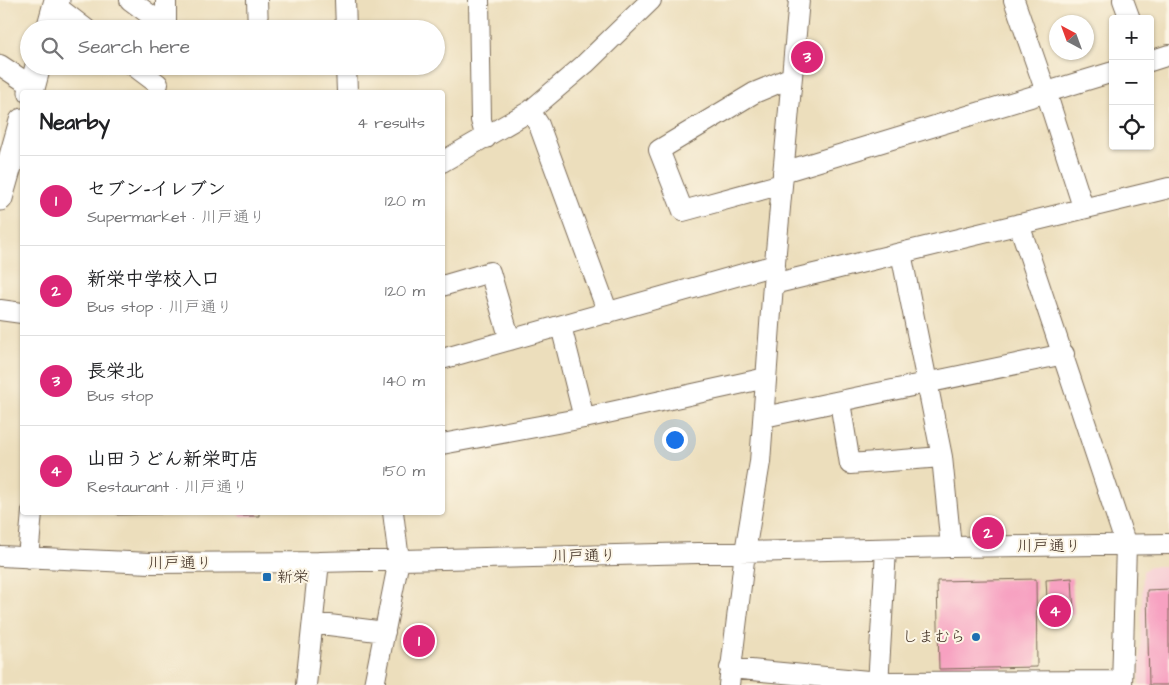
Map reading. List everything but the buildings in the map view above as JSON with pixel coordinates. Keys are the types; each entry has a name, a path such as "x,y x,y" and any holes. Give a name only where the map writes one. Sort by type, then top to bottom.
{"main road":[{"path":"0,198 7,148 20,124"}],"street":[{"path":"130,0 156,20"},
{"path":"165,20 166,0"},
{"path":"257,0 258,20"},
{"path":"345,0 346,20"},
{"path":"479,0 481,120 486,138"},
{"path":"445,160 530,111 585,64 651,0"},
{"path":"800,0 774,274 764,417 756,494 745,552 730,676 878,684 1122,683 1126,545 1064,354 1019,224"},
{"path":"1014,0 1083,207"},
{"path":"1123,0 1129,15"},
{"path":"54,12 69,20"},
{"path":"1154,59 1169,55"},
{"path":"0,65 21,79 34,81"},
{"path":"792,78 754,93 659,150 683,211 1109,73"},
{"path":"346,75 347,90"},
{"path":"530,111 539,125 608,312"},
{"path":"445,358 608,312 774,274 901,253 1083,207 1169,188"},
{"path":"901,253 942,457 950,547"},
{"path":"445,285 490,272 510,340"},
{"path":"0,310 20,313"},
{"path":"561,326 584,418"},
{"path":"764,417 1064,354"},
{"path":"445,443 584,418 766,378"},
{"path":"840,402 850,464 942,457"},
{"path":"28,558 32,515"},
{"path":"374,685 399,560 394,515"},
{"name":"川戸通り","path":"0,556 150,563 319,562 950,547 1169,544"},
{"path":"878,684 886,550"},
{"path":"306,685 319,562"},
{"path":"313,623 385,632"}],"shaded area":[{"path":"1150,566 1169,566 1169,685 1139,685 1143,571"}],"place":[{"name":"長栄北","path":"807,57"},
{"name":"新栄中学校入口","path":"988,533"},
{"name":"新栄","path":"267,577"},
{"name":"山田うどん新栄町店","path":"1055,611"},
{"name":"しまむら","path":"976,637"},
{"name":"セブン-イレブン","path":"419,641"}]}
